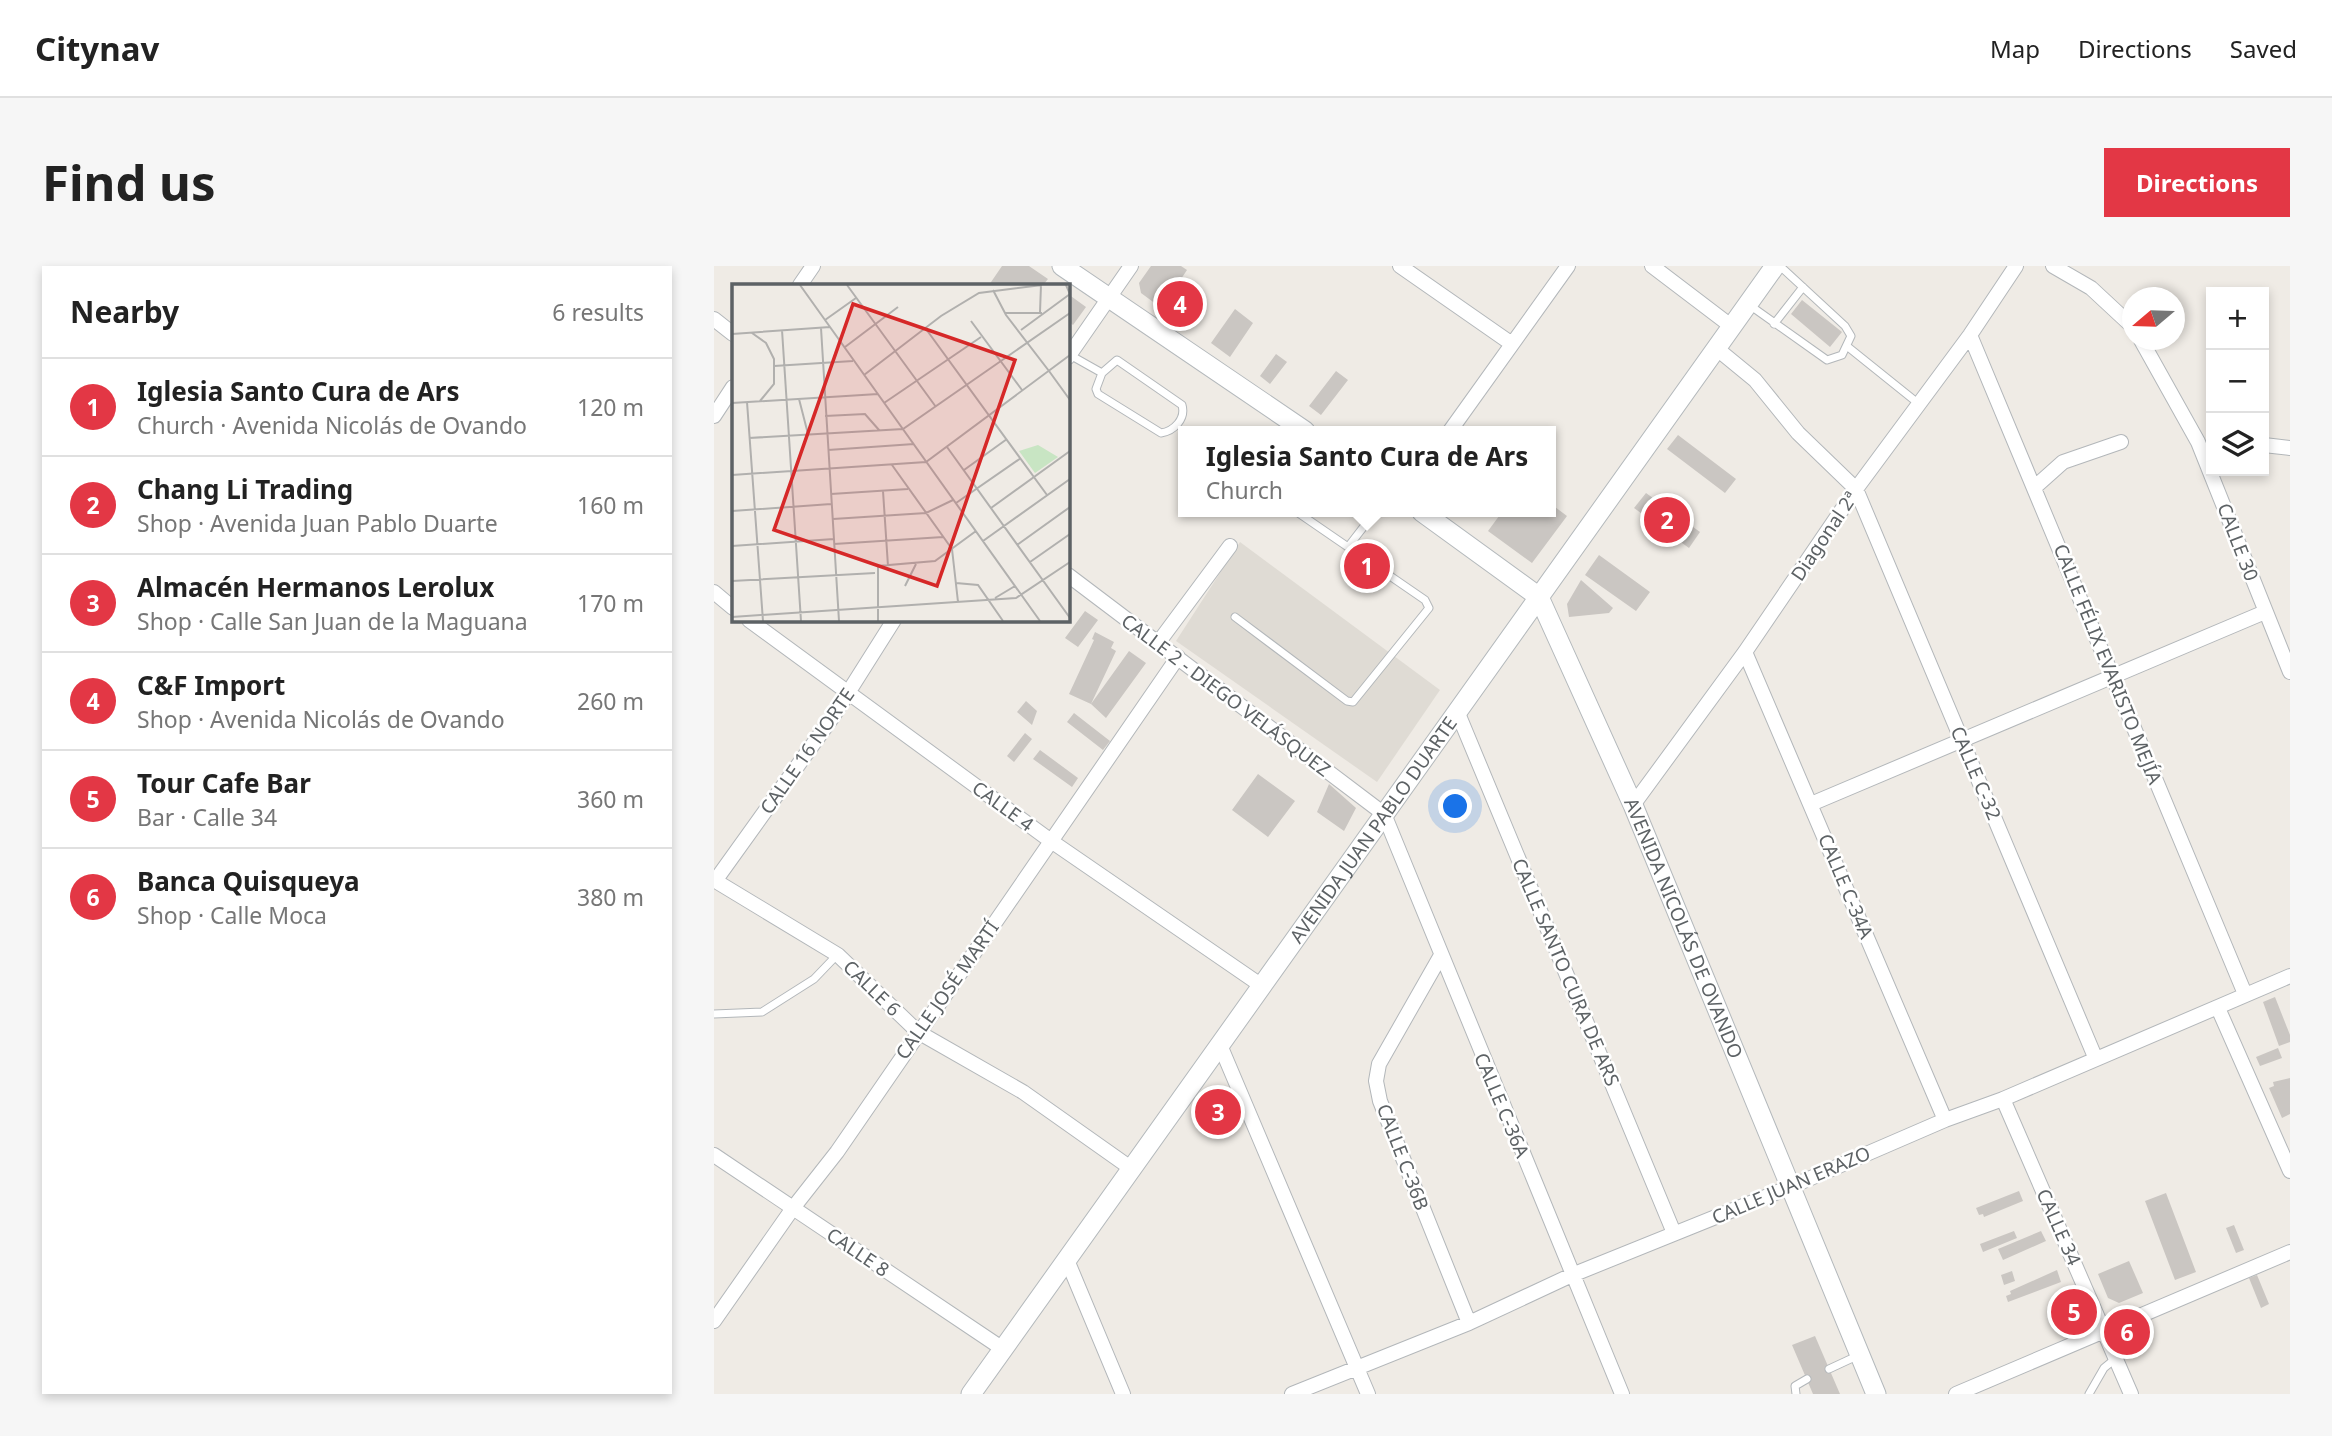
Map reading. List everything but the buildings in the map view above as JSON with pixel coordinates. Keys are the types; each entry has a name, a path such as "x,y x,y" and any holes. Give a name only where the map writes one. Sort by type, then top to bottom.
{"main road":[{"path":"1062,266 1296,426"},
{"name":"AVENIDA JUAN PABLO DUARTE","path":"971,1394 1774,266"},
{"name":"AVENIDA NICOLÁS DE OVANDO","path":"1429,517 1539,597 1633,805 1876,1394"}],"street":[{"path":"801,284 813,266"},
{"path":"1069,355 1131,266"},
{"path":"1400,266 1512,344"},
{"path":"1454,426 1567,266"},
{"path":"1652,266 1731,326"},
{"name":"Diagonal 2ª","path":"1633,805 1745,652 1856,489 1970,335 2016,266"},
{"path":"2053,266 2091,288 2122,317"},
{"path":"714,319 732,333"},
{"name":"CALLE FÉLIX EVARISTO MEJÍA","path":"1970,335 2245,994"},
{"path":"1716,348 1755,380 1798,433 1856,489"},
{"name":"CALLE 30","path":"2147,350 2205,442 2265,612 2290,672"},
{"path":"714,416 732,389"},
{"path":"2035,487 2063,462 2121,442"},
{"path":"2269,445 2290,447"},
{"name":"CALLE C-32","path":"1856,489 2095,1057"},
{"path":"1158,643 1230,546"},
{"name":"CALLE 2 - DIEGO VELÁSQUEZ","path":"1069,576 1384,814"},
{"path":"714,592 732,607"},
{"path":"1811,804 2265,612"},
{"name":"CALLE 4","path":"750,621 1051,841 1262,986"},
{"name":"CALLE 16 NORTE","path":"715,880 847,694 893,621"},
{"name":"CALLE C-34A","path":"1745,652 1945,1120"},
{"name":"CALLE JOSÉ MARTÍ","path":"714,1321 793,1208 837,1152 1178,657"},
{"name":"CALLE SANTO CURA DE ARS","path":"1457,711 1674,1233"},
{"name":"CALLE C-36A","path":"1384,814 1440,957 1622,1394"},
{"name":"CALLE 6","path":"715,880 838,955 918,1032 1023,1093 1132,1169"},
{"name":"CALLE C-36B","path":"1440,957 1379,1064 1376,1081 1380,1101 1469,1323"},
{"name":"CALLE JUAN ERAZO","path":"1292,1394 1469,1323 1572,1275 1790,1187 1945,1120 2003,1099 2095,1057 2290,976"},
{"path":"2218,1008 2290,1171"},
{"path":"1220,1045 1368,1394"},
{"name":"CALLE 34","path":"2003,1099 2131,1394"},
{"name":"CALLE 8","path":"714,1156 1003,1349"},
{"path":"1956,1394 2290,1252"},
{"path":"1067,1260 1123,1394"}],"lane":[{"path":"1747,303 1827,360 1842,355 1851,336 1845,326 1780,266"},
{"path":"1774,324 1803,287"},
{"path":"1848,347 1919,404"},
{"path":"1069,356 1102,373"},
{"path":"1117,360 1182,405 1184,413 1181,419 1169,432 1161,433 1098,394 1096,389 1102,373 1117,360"},
{"path":"1235,617 1346,701 1353,702 1429,608 1425,600 1304,517"},
{"path":"1348,547 1371,517"},
{"path":"714,1014 762,1012 814,979 838,955"},
{"path":"1829,1369 1860,1354"},
{"path":"2089,1394 2104,1368 2116,1359"},
{"path":"1796,1394 1795,1386 1807,1379"}],"shaded area":[{"path":"1240,542 1440,690 1377,782 1176,641"}],"place":[{"name":"C&F Import","path":"1180,304"},
{"name":"Chang Li Trading","path":"1667,520"},
{"name":"Iglesia Santo Cura de Ars","path":"1367,566"},
{"name":"Almacén Hermanos Lerolux","path":"1218,1112"},
{"name":"Tour Cafe Bar","path":"2074,1312"},
{"name":"Banca Quisqueya","path":"2127,1332"}]}
